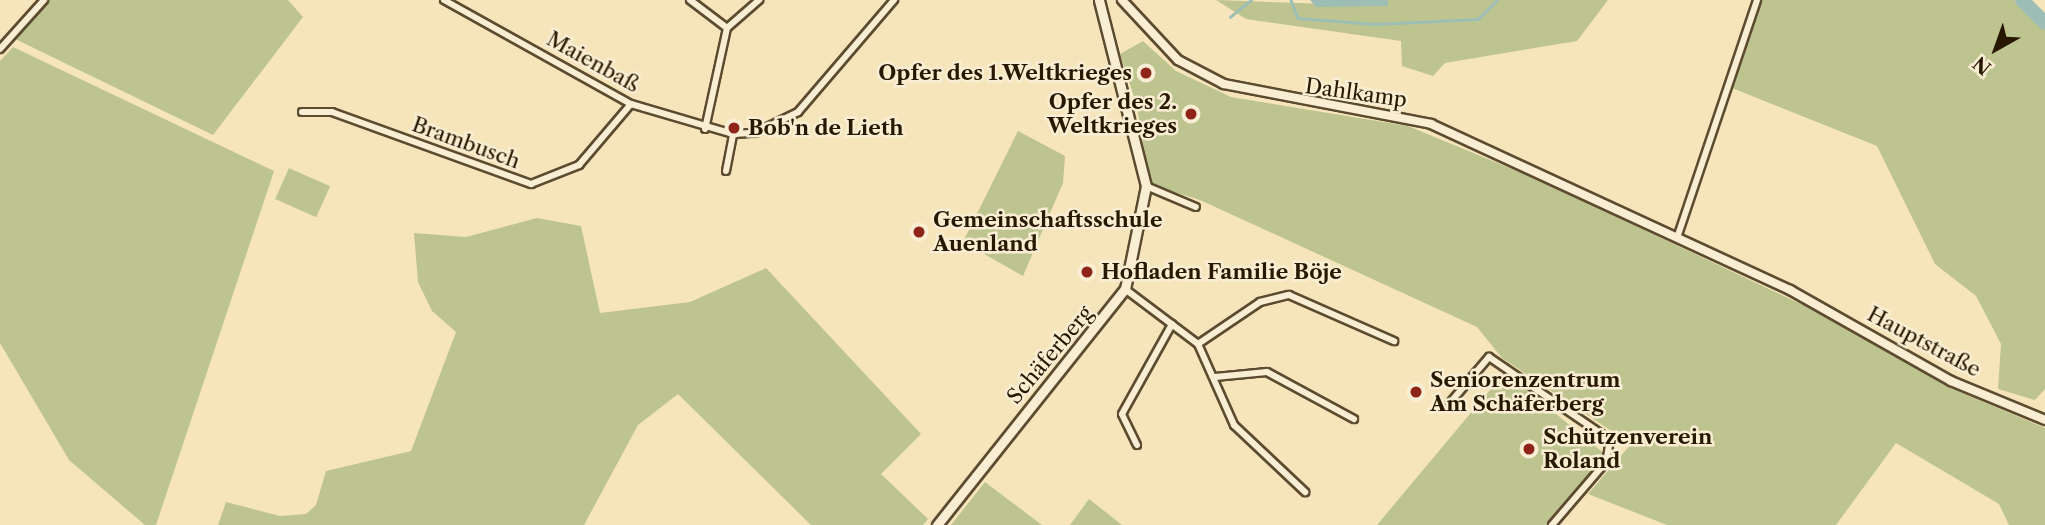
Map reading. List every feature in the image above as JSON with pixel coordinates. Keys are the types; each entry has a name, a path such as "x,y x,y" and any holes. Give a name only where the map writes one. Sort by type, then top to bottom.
{"main road":[{"name":"Schäferberg","path":"937,525 1125,289 1146,187 1099,0"}],"street":[{"path":"0,49 44,0"},
{"path":"690,0 727,28"},
{"path":"705,129 727,28 760,0"},
{"name":"Maienbaß","path":"447,1 631,104 705,129 733,134 755,133 798,112 894,0"},
{"name":"Dahlkamp","path":"1122,0 1178,60 1224,84 1431,124 1828,309"},
{"path":"1677,238 1757,0"},
{"name":"Brambusch","path":"302,112 332,112 531,184 579,165 631,104"},
{"path":"726,171 733,134"},
{"path":"1146,187 1196,207"},
{"path":"1125,289 1198,344 1215,377 1234,425 1305,492"},
{"path":"1198,344 1260,302 1289,295 1394,341"},
{"name":"Hauptstraße","path":"1828,309 1951,381 2045,420"},
{"path":"1138,445 1122,414 1172,324"},
{"path":"1449,404 1489,357 1610,440 1606,462 1552,525"},
{"path":"1215,377 1267,372 1354,419"}],"green space":[{"path":"47,0 288,0 303,17 213,135 11,37"},
{"path":"1216,0 1388,6 1388,0 1608,0 1577,41 1445,63 1433,76 1402,66 1401,41 1246,19"},
{"path":"1761,0 2020,0 2045,25 2045,389 2035,400 1998,389 2001,344 1976,296 1935,264 1877,146 1732,88"},
{"path":"1143,41 1176,71 1231,97 1408,126 1534,178 1839,322 1948,387 2045,428 2045,525 2009,525 1999,504 1896,443 1836,525 1667,525 1588,494 1631,444 1502,358 1477,327 1200,200 1149,184 1137,106 1120,54"},
{"path":"13,47 274,171 156,525 145,525 69,460 0,343 0,61"},
{"path":"1018,131 1065,156 1063,183 1023,276 963,242"},
{"path":"289,168 330,186 316,217 275,199"},
{"path":"537,218 581,226 600,313 690,302 766,268 921,434 881,474 928,519 923,525 811,525 678,394 638,425 584,525 218,525 226,502 280,516 306,514 316,505 326,471 411,451 456,332 432,311 418,282 414,233 466,237"},
{"name":"Schützenverein Roland","path":"1505,372 1606,455 1547,525 1377,525"},
{"path":"985,482 1042,525 951,525"},
{"path":"1089,499 1122,525 1070,525"}],"water":[{"path":"1310,0 1388,0 1388,6 1316,7"}],"waterway":[{"path":"1230,17 1251,0"},
{"path":"1291,0 1298,18 1375,24 1478,19 1497,0"},
{"path":"2022,0 2045,23"}],"place":[{"name":"Opfer des 1.Weltkrieges","path":"1146,73"},
{"name":"Opfer des 2. Weltkrieges","path":"1191,114"},
{"name":"Bob'n de Lieth","path":"734,128"},
{"name":"Gemeinschaftsschule Auenland","path":"919,232"},
{"name":"Hofladen Familie Böje","path":"1087,272"},
{"name":"Seniorenzentrum Am Schäferberg","path":"1416,392"},
{"name":"Schützenverein Roland","path":"1529,449"}]}
